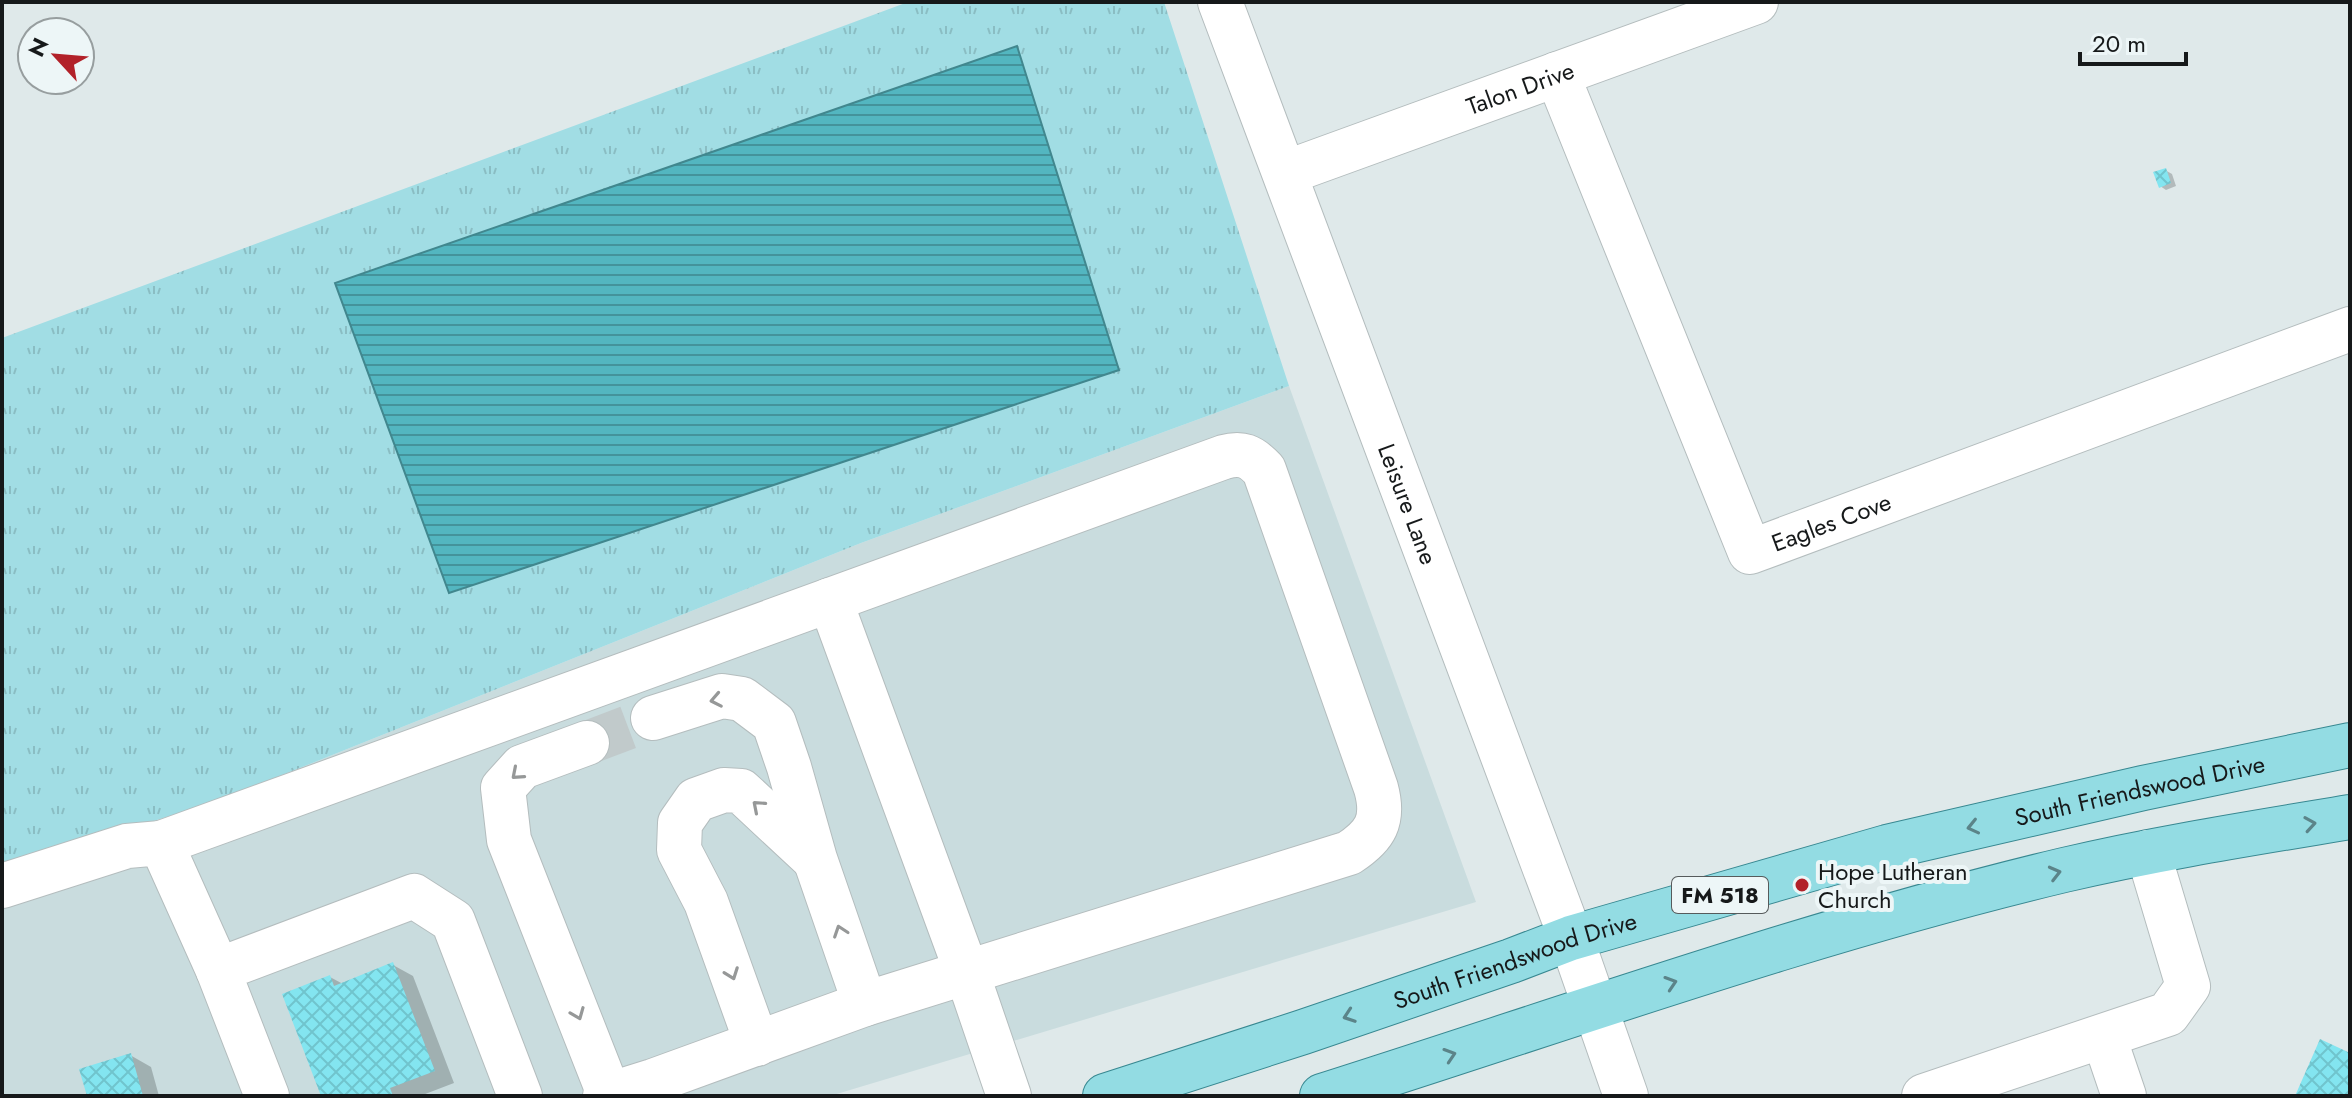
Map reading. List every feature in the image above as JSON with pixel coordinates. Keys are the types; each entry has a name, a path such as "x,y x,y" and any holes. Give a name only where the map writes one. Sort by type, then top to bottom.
{"main road":[{"name":"South Friendswood Drive","path":"1105,1096 1289,1037 1571,938 1887,847 2143,788 2350,745"},
{"path":"1322,1096 1699,974 1946,900 2148,852 2350,817"}],"street":[{"name":"Leisure Lane","path":"1220,2 1597,1008 1626,1096"},
{"name":"Talon Drive","path":"1285,173 1756,2"},
{"name":"Eagles Cove","path":"1557,74 1750,552 2350,329"},
{"path":"2,886 127,846 161,843 1238,454 1252,457 1264,470 1271,486 1380,803 1378,821 1369,840 1349,853 865,1004 607,1095 509,840 503,788 522,767 587,743"},
{"path":"830,600 1009,1096"},
{"path":"653,718 722,696 742,699 774,723 815,859 865,1004"},
{"path":"757,1044 706,902 679,850 680,823 696,800 724,790 741,791 815,859"},
{"path":"161,843 218,970 267,1096"},
{"path":"1924,1096 2168,1014 2188,986 2148,852"},
{"path":"218,970 414,896 453,921 520,1096"},
{"path":"2104,1037 2124,1096"}],"shaded area":[{"path":"1017,46 1119,370 449,593 335,283"},
{"path":"1289,386 1476,902 830,1096 2,1096 2,869 220,800 861,543"}],"green space":[{"path":"908,2 1164,2 1289,386 861,543 220,800 2,869 2,338"}],"building":[{"path":"2166,168 2171,183 2159,188 2153,172"},
{"path":"393,962 435,1071 390,1088 393,1096 321,1096 282,994 330,975 334,986"},
{"path":"2320,1039 2350,1053 2350,1096 2295,1096"},
{"path":"131,1053 143,1096 87,1096 79,1069"}],"tunnel":[{"path":"587,743 653,718"}],"place":[{"name":"Hope Lutheran Church","path":"1802,885"}]}
